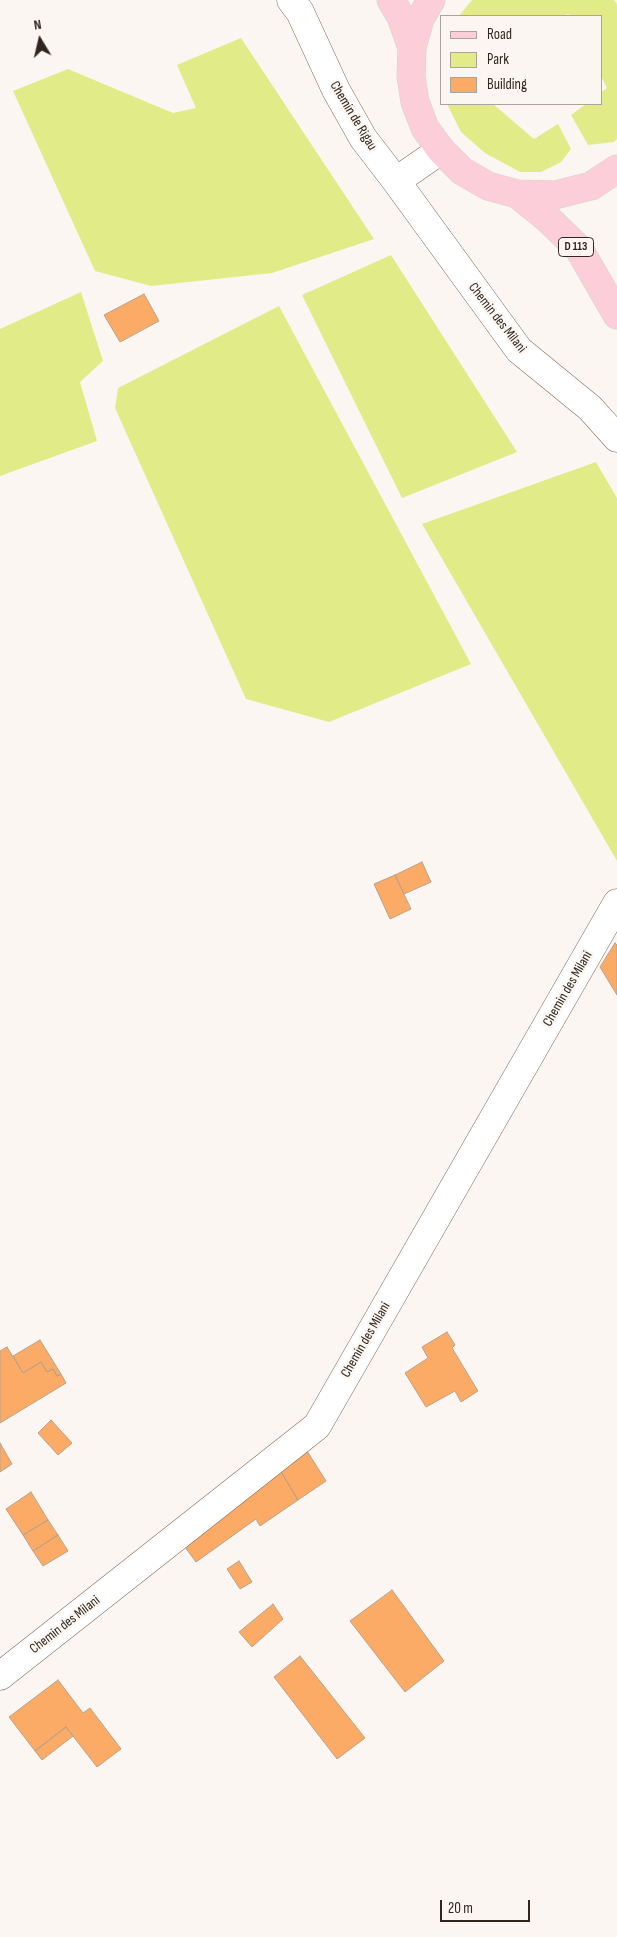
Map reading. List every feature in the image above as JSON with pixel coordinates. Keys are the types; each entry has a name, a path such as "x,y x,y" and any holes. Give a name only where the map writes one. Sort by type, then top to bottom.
{"main road":[{"path":"391,0 401,17 412,48"},
{"path":"431,0 420,19 412,48 411,76 415,102 425,128 440,150 462,171 488,186 517,194 555,195 591,186 617,169"},
{"name":"D 113","path":"517,194 578,249 617,315"}],"street":[{"name":"Chemin de Rigau","path":"291,0 300,12 336,90 363,138 396,181"},
{"path":"396,181 440,150"},
{"name":"Chemin des Milani","path":"396,181 519,350 590,408 617,438"},
{"name":"Chemin des Milani","path":"0,1676 317,1426 617,903"}],"green space":[{"path":"472,0 614,0 617,4 617,139 614,142 588,145 571,115 585,105 602,105 602,91 607,88 602,78 602,15 460,15"},
{"path":"241,38 374,239 272,273 151,286 95,271 13,91 68,69 173,113 196,108 177,65"},
{"path":"448,105 494,105 534,139 558,124 571,149 561,162 541,172 520,172 485,153 461,132"},
{"path":"391,255 517,452 402,498 302,295"},
{"path":"81,292 103,361 80,382 97,441 0,476 0,329"},
{"path":"279,306 471,664 329,722 246,699 115,408 118,388"},
{"path":"596,462 617,498 617,861 422,524"}],"building":[{"path":"144,294 159,321 120,342 104,315"},
{"path":"422,862 431,882 404,894 395,875"},
{"path":"395,875 411,909 390,919 374,884"},
{"path":"615,943 617,945 617,995 600,967"},
{"path":"447,1332 455,1345 452,1348 478,1391 461,1402 455,1391 426,1407 405,1373 428,1358 422,1347"},
{"path":"40,1340 61,1374 57,1376 53,1369 47,1372 41,1362 23,1373 13,1356"},
{"path":"7,1347 23,1373 41,1362 47,1372 53,1369 57,1376 61,1374 66,1383 0,1423 0,1351"},
{"path":"51,1420 72,1443 58,1455 38,1433"},
{"path":"0,1443 12,1464 0,1472"},
{"path":"307,1451 326,1481 298,1500 280,1470"},
{"path":"280,1470 298,1500 260,1526 256,1519 196,1562 182,1543"},
{"path":"31,1492 48,1520 23,1535 6,1509"},
{"path":"48,1520 58,1535 33,1551 23,1535"},
{"path":"58,1535 68,1551 43,1566 33,1551"},
{"path":"239,1561 252,1582 240,1589 227,1569"},
{"path":"392,1590 444,1661 405,1692 350,1621"},
{"path":"273,1604 283,1619 252,1647 239,1632"},
{"path":"300,1656 365,1738 337,1759 274,1677"},
{"path":"58,1680 83,1713 90,1708 121,1749 97,1767 66,1727 35,1751 9,1717"},
{"path":"66,1727 73,1736 42,1760 35,1751"}]}
